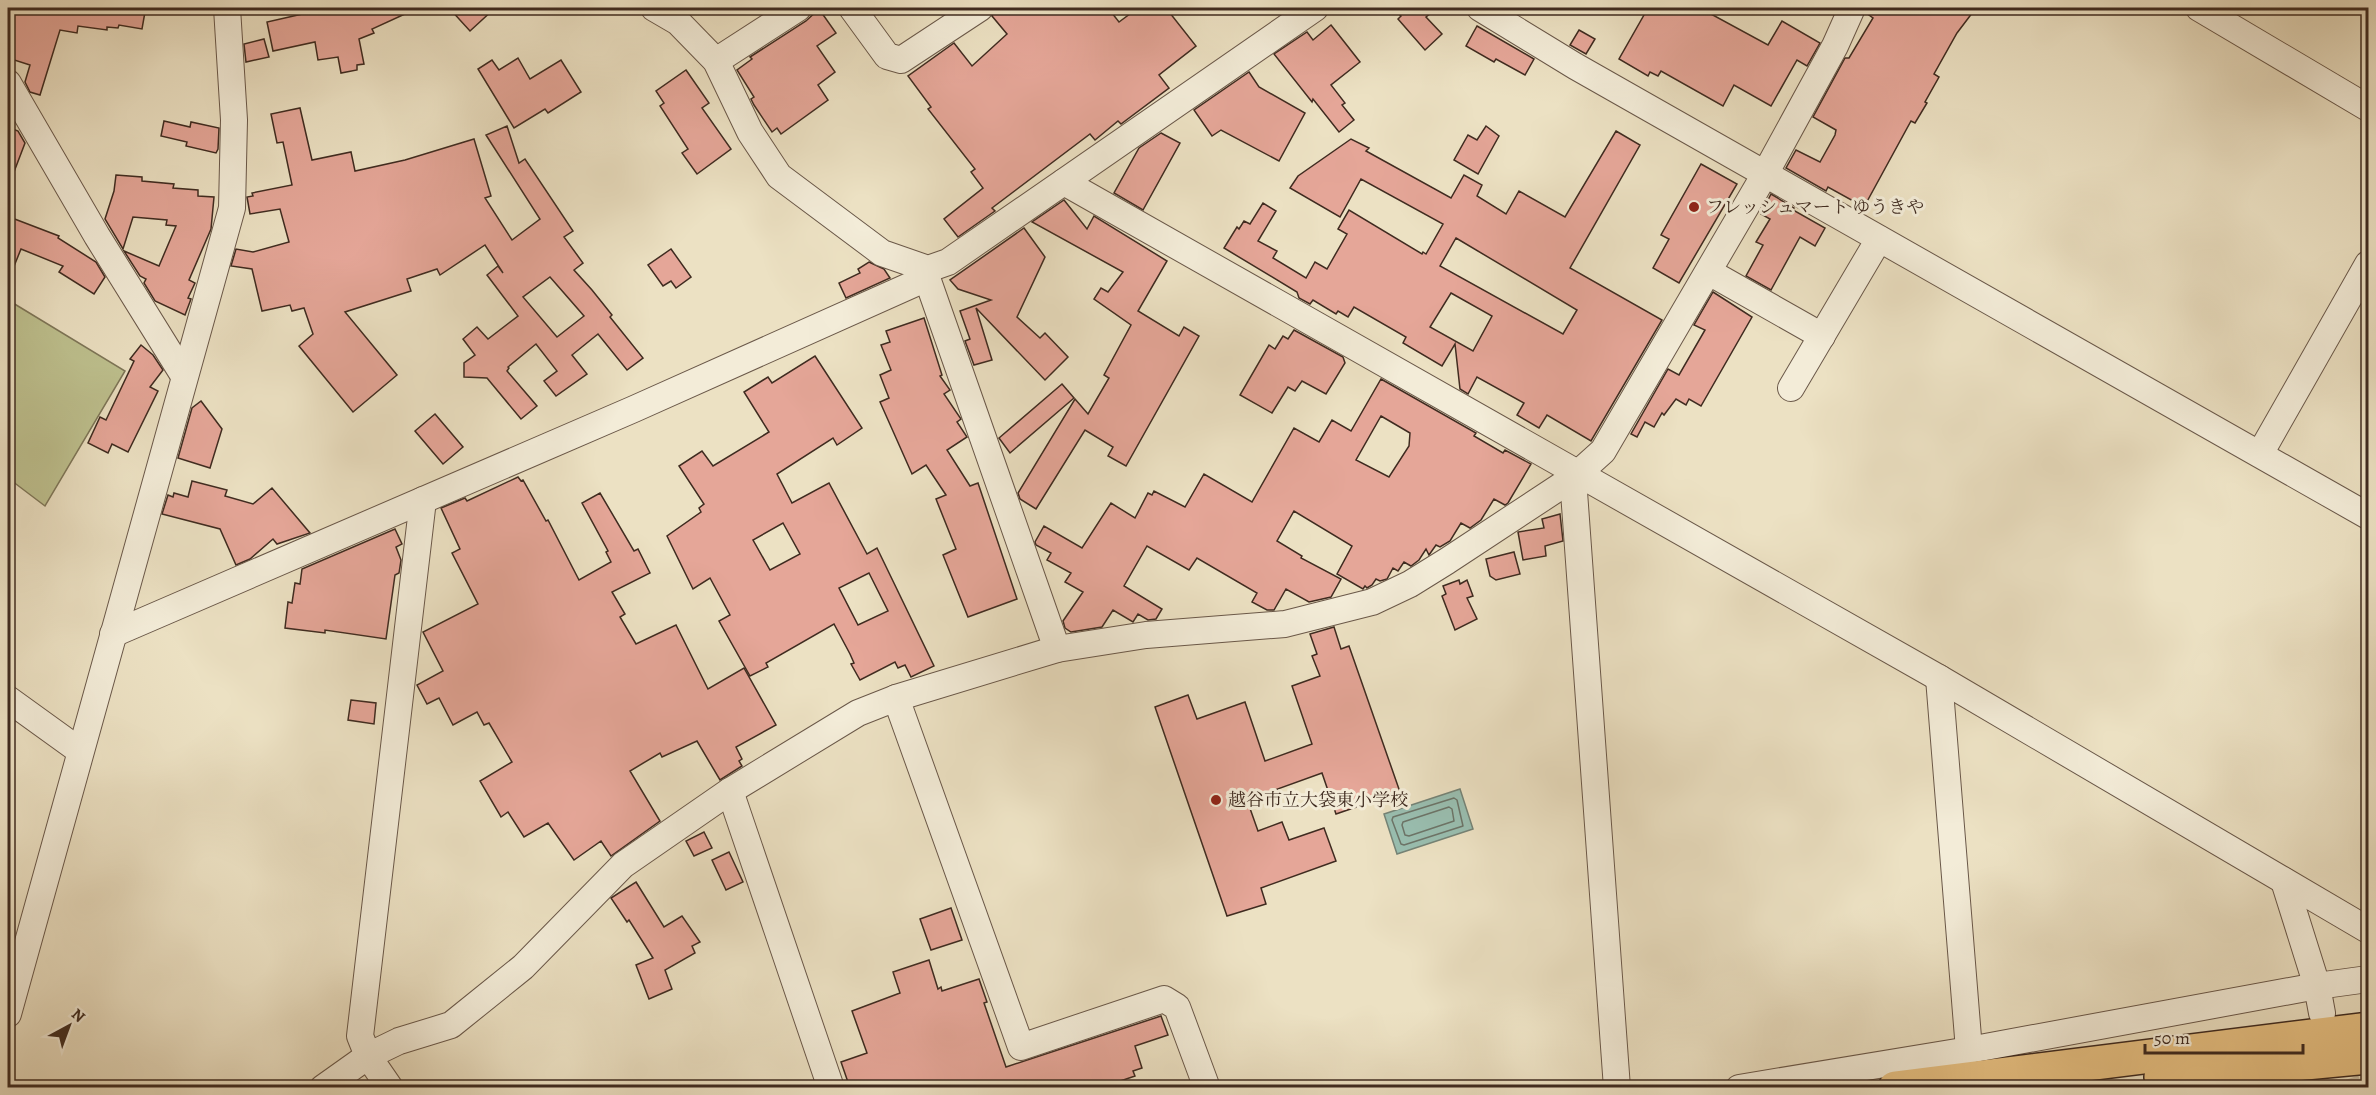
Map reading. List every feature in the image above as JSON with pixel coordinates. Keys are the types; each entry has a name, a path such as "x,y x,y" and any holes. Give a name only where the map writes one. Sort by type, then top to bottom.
{"highway":[{"path":"1895,1088 2368,1029"},
{"path":"2079,1088 2164,1077 2368,1057"}],"street":[{"path":"8,1014 209,283 226,231 234,195 234,120 227,8"},
{"path":"654,8 678,22 716,61 750,132 779,176 882,253 928,274 1057,649"},
{"path":"716,61 798,8"},
{"path":"852,8 887,56 901,60 980,8"},
{"path":"113,634 634,409 928,274 1064,182 1283,16 1315,8"},
{"path":"1480,8 1575,66 2368,516"},
{"path":"323,1088 368,1056 399,1041 451,1024 523,967 623,865 730,790 858,713 1057,649 1146,634 1286,624 1372,602 1410,584 1575,476 1603,451 1709,272 1835,46 1852,8"},
{"path":"2199,8 2368,108"},
{"path":"8,83 97,236 184,376"},
{"path":"1064,182 1575,476 1939,678 2368,930"},
{"path":"1791,388 1879,239"},
{"path":"2260,454 2368,264"},
{"path":"1709,272 1822,336"},
{"path":"1575,476 1617,1088"},
{"path":"390,1088 368,1056 360,1036 423,500"},
{"path":"1939,678 1969,1050"},
{"path":"8,699 80,751"},
{"path":"896,699 1020,1047 1164,999 1177,1007 1207,1088"},
{"path":"730,790 831,1088"},
{"path":"2284,880 2317,986 2322,1013"},
{"path":"1739,1088 1969,1050 2317,986 2368,979"}],"green space":[{"path":"8,300 125,371 45,506 8,478"}],"water":[{"path":"1460,789 1473,829 1397,854 1384,814"}],"building":[{"path":"8,8 123,8 145,12 142,29 119,25 118,28 107,27 107,30 78,26 77,33 60,30 40,95 30,92 25,82 30,65 8,58"},
{"path":"342,8 418,8 372,29 374,33 359,39 364,64 357,65 357,70 341,73 338,57 318,60 315,42 273,51 267,22 320,10 321,14"},
{"path":"449,8 495,8 470,31"},
{"path":"995,8 1108,8 1119,22 1138,8 1166,8 1196,46 1159,75 1169,88 1121,124 1118,121 1095,140 1090,134 992,208 995,211 958,237 944,219 983,188 971,172 975,169 928,109 931,107 908,76 954,43 972,66 1007,34 992,16"},
{"path":"1393,8 1437,8 1426,17 1442,34 1425,50 1398,19 1401,16"},
{"path":"1648,8 1700,8 1768,45 1782,21 1820,43 1807,66 1797,60 1771,106 1734,85 1723,106 1661,71 1658,76 1650,72 1648,76 1619,59"},
{"path":"1867,8 1976,8 1957,33 1934,74 1939,77 1925,102 1927,103 1915,123 1911,121 1864,207 1828,187 1826,191 1786,168 1796,150 1820,162 1835,135 1836,130 1813,117 1845,58 1849,58 1873,18 1866,13"},
{"path":"819,9 836,33 817,46 835,72 818,85 828,100 781,134 777,128 772,132 754,105 751,99 754,97 737,70 752,59 750,57 806,21"},
{"path":"1331,25 1360,62 1331,85 1345,103 1342,105 1354,120 1339,132 1274,54 1307,32 1313,40"},
{"path":"1477,26 1534,59 1525,75 1496,59 1494,62 1466,46"},
{"path":"1579,30 1595,39 1586,54 1570,45"},
{"path":"264,39 269,57 246,62 244,44"},
{"path":"518,58 530,79 561,60 581,92 548,113 545,109 514,128 478,69 492,60 499,70"},
{"path":"686,70 709,103 702,108 731,149 697,174 682,153 688,149 660,106 664,103 656,91"},
{"path":"1249,72 1259,87 1305,113 1279,161 1221,130 1212,136 1194,110"},
{"path":"300,108 312,160 351,152 355,171 405,160 474,139 491,196 485,198 512,240 540,219 486,135 507,126 519,163 525,159 573,231 564,237 583,263 574,270 612,315 610,317 643,358 627,370 598,334 572,355 587,374 556,396 544,381 557,371 536,344 508,367 507,371 537,406 521,419 487,378 464,377 464,363 475,355 463,339 477,327 488,339 518,316 487,275 498,266 503,273 485,245 440,275 437,269 407,279 411,291 345,312 397,375 353,412 299,346 313,334 304,308 292,311 290,305 262,311 252,269 231,266 236,249 253,252 289,242 280,209 250,214 247,197 253,196 252,193 292,185 283,142 277,143 271,114","holes":["550,277 584,316 557,337 523,297"]},
{"path":"164,121 190,127 191,122 219,128 216,153 186,146 187,142 161,136"},
{"path":"1486,126 1499,136 1478,174 1454,160 1468,135 1477,140"},
{"path":"8,127 18,131 25,143 9,185"},
{"path":"1616,131 1640,145 1570,268 1662,320 1591,441 1547,415 1539,428 1517,415 1524,403 1477,377 1468,394 1460,389 1455,344 1442,366 1403,343 1406,337 1354,307 1348,317 1338,311 1336,314 1313,300 1310,304 1299,298 1297,292 1224,248 1237,227 1239,229 1244,221 1250,224 1263,203 1276,211 1258,241 1277,251 1273,258 1306,278 1315,262 1327,269 1347,234 1338,229 1349,210 1422,254 1423,252 1426,254 1443,224 1361,179 1340,217 1290,188 1298,176 1351,139 1369,148 1366,151 1451,198 1464,175 1482,185 1477,196 1506,214 1519,191 1565,217","holes":["1456,238 1577,310 1563,334 1440,266","1451,293 1492,316 1473,351 1430,327"]},
{"path":"1161,133 1180,143 1143,210 1114,193 1139,148"},
{"path":"1701,164 1737,184 1679,283 1653,268 1669,239 1661,235"},
{"path":"116,175 142,177 142,181 174,184 173,188 198,190 198,196 214,197 211,229 189,280 195,283 188,298 191,299 185,315 155,301 144,283 146,279 140,276 124,251 159,266 176,226 166,225 167,220 133,217 123,249 105,219 114,191"},
{"path":"1771,194 1794,208 1793,210 1825,228 1815,246 1800,237 1771,290 1746,276 1763,245 1756,242 1770,219 1761,214"},
{"path":"1064,200 1087,229 1094,216 1167,261 1138,311 1179,336 1184,327 1199,336 1126,466 1108,456 1113,447 1085,430 1036,509 1020,499 1018,493 1075,399 1088,414 1109,378 1104,375 1131,325 1094,299 1101,288 1108,292 1123,272 1032,222"},
{"path":"12,218 59,236 58,238 96,262 105,277 94,294 59,272 63,266 21,249 8,281 8,229"},
{"path":"1024,228 1045,257 1017,317 1040,338 1045,333 1068,357 1045,380 976,308 992,360 974,365 965,341 970,339 960,311 991,300 958,289 950,280"},
{"path":"671,249 691,277 676,288 671,281 663,286 648,265"},
{"path":"869,262 884,269 890,278 846,298 839,283 860,273 858,269"},
{"path":"1713,292 1752,317 1701,406 1689,399 1686,405 1676,399 1664,415 1662,413 1654,427 1645,422 1637,437 1631,434 1668,369 1679,375 1705,330 1694,325"},
{"path":"924,318 942,375 940,376 950,390 944,394 961,419 957,422 967,437 947,450 970,486 978,483 1017,599 968,617 943,555 956,549 936,499 946,495 926,465 912,474 880,402 889,398 880,375 891,370 881,345 890,342 886,331"},
{"path":"1294,330 1343,357 1345,363 1326,394 1302,381 1295,391 1288,387 1272,413 1240,395 1269,345 1275,349 1283,336 1288,339"},
{"path":"141,345 153,355 163,370 150,387 158,391 128,452 112,444 108,453 88,443 100,417 106,420 134,361 130,359"},
{"path":"815,356 862,428 837,445 833,438 777,474 792,503 829,483 867,554 877,548 934,666 911,677 905,665 898,668 895,662 860,680 851,664 854,663 850,654 834,624 766,663 768,667 750,676 719,621 730,615 710,578 693,589 667,536 701,512 699,508 704,504 679,466 702,451 713,466 769,432 744,392 768,377 772,383","holes":["783,523 800,554 770,570 753,540","869,573 888,611 858,625 839,588"]},
{"path":"1381,379 1476,433 1474,436 1503,453 1505,450 1531,464 1508,503 1505,505 1494,499 1481,520 1470,528 1461,523 1450,541 1440,547 1436,545 1429,555 1426,549 1419,560 1411,566 1404,562 1398,571 1393,568 1387,579 1380,581 1376,579 1367,588 1365,586 1363,589 1337,574 1352,546 1294,511 1277,541 1302,556 1301,558 1341,579 1331,597 1309,602 1286,589 1274,610 1267,610 1252,602 1257,593 1197,558 1189,570 1147,546 1124,586 1162,609 1156,619 1148,620 1138,614 1133,622 1113,610 1102,627 1071,632 1065,628 1063,621 1083,592 1065,582 1071,573 1047,560 1051,553 1036,545 1035,542 1044,526 1082,548 1111,503 1135,518 1148,493 1152,495 1154,491 1185,507 1204,474 1252,502 1294,428 1319,442 1332,420 1351,431","holes":["1381,416 1410,433 1409,446 1389,477 1356,460"]},
{"path":"1062,384 1074,398 1010,453 999,438"},
{"path":"201,401 222,429 210,468 178,458 192,408"},
{"path":"435,414 463,447 443,464 415,431"},
{"path":"518,477 521,481 523,480 546,521 548,520 579,580 611,562 606,552 608,551 582,503 600,493 634,551 638,549 650,573 612,592 625,614 620,617 636,644 676,625 708,689 744,668 776,725 736,747 742,759 739,761 742,766 720,780 697,741 662,757 660,753 630,771 660,821 611,856 601,841 574,860 548,823 524,837 508,812 501,817 480,781 512,762 489,723 484,725 477,712 453,725 439,698 427,704 417,685 443,671 423,632 478,604 452,553 460,549 441,508 465,498 467,501"},
{"path":"192,481 227,490 225,496 253,504 272,488 310,533 277,544 273,539 250,559 236,565 220,529 162,514 168,495 173,497 174,493 188,497"},
{"path":"1560,514 1563,541 1545,546 1546,556 1523,560 1518,532 1544,528 1542,519"},
{"path":"395,529 402,544 396,547 401,560 399,573 395,575 386,639 325,630 325,633 285,628 288,602 292,603 295,583 300,584 302,569"},
{"path":"1514,552 1520,574 1496,580 1490,576 1486,559"},
{"path":"1459,580 1460,584 1467,580 1473,596 1467,598 1477,619 1455,630 1442,596 1446,594 1443,586"},
{"path":"1334,627 1341,649 1349,646 1400,792 1336,814 1322,773 1247,800 1258,831 1282,822 1289,840 1324,828 1336,861 1261,888 1266,904 1227,916 1155,707 1188,695 1197,719 1245,702 1265,761 1312,744 1292,686 1320,676 1312,656 1317,654 1310,634"},
{"path":"351,700 376,703 374,724 348,720"},
{"path":"704,832 712,848 694,856 686,841"},
{"path":"729,852 743,882 726,890 712,860"},
{"path":"636,882 664,927 682,916 700,942 692,946 695,953 665,970 672,989 649,999 636,965 653,958 629,920 627,922 611,898"},
{"path":"951,908 962,940 931,950 920,919"},
{"path":"929,960 938,989 941,987 942,991 979,979 987,1002 984,1003 1006,1067 1161,1016 1168,1035 1135,1046 1142,1068 1133,1071 1135,1076 1100,1088 850,1088 841,1062 867,1053 852,1011 900,993 893,972"}],"tunnel":[{"path":"2333,1043 2349,1088"}],"place":[{"name":"フレッシュマート ゆうきや","path":"1694,207"},
{"name":"越谷市立大袋東小学校","path":"1216,800"}]}
